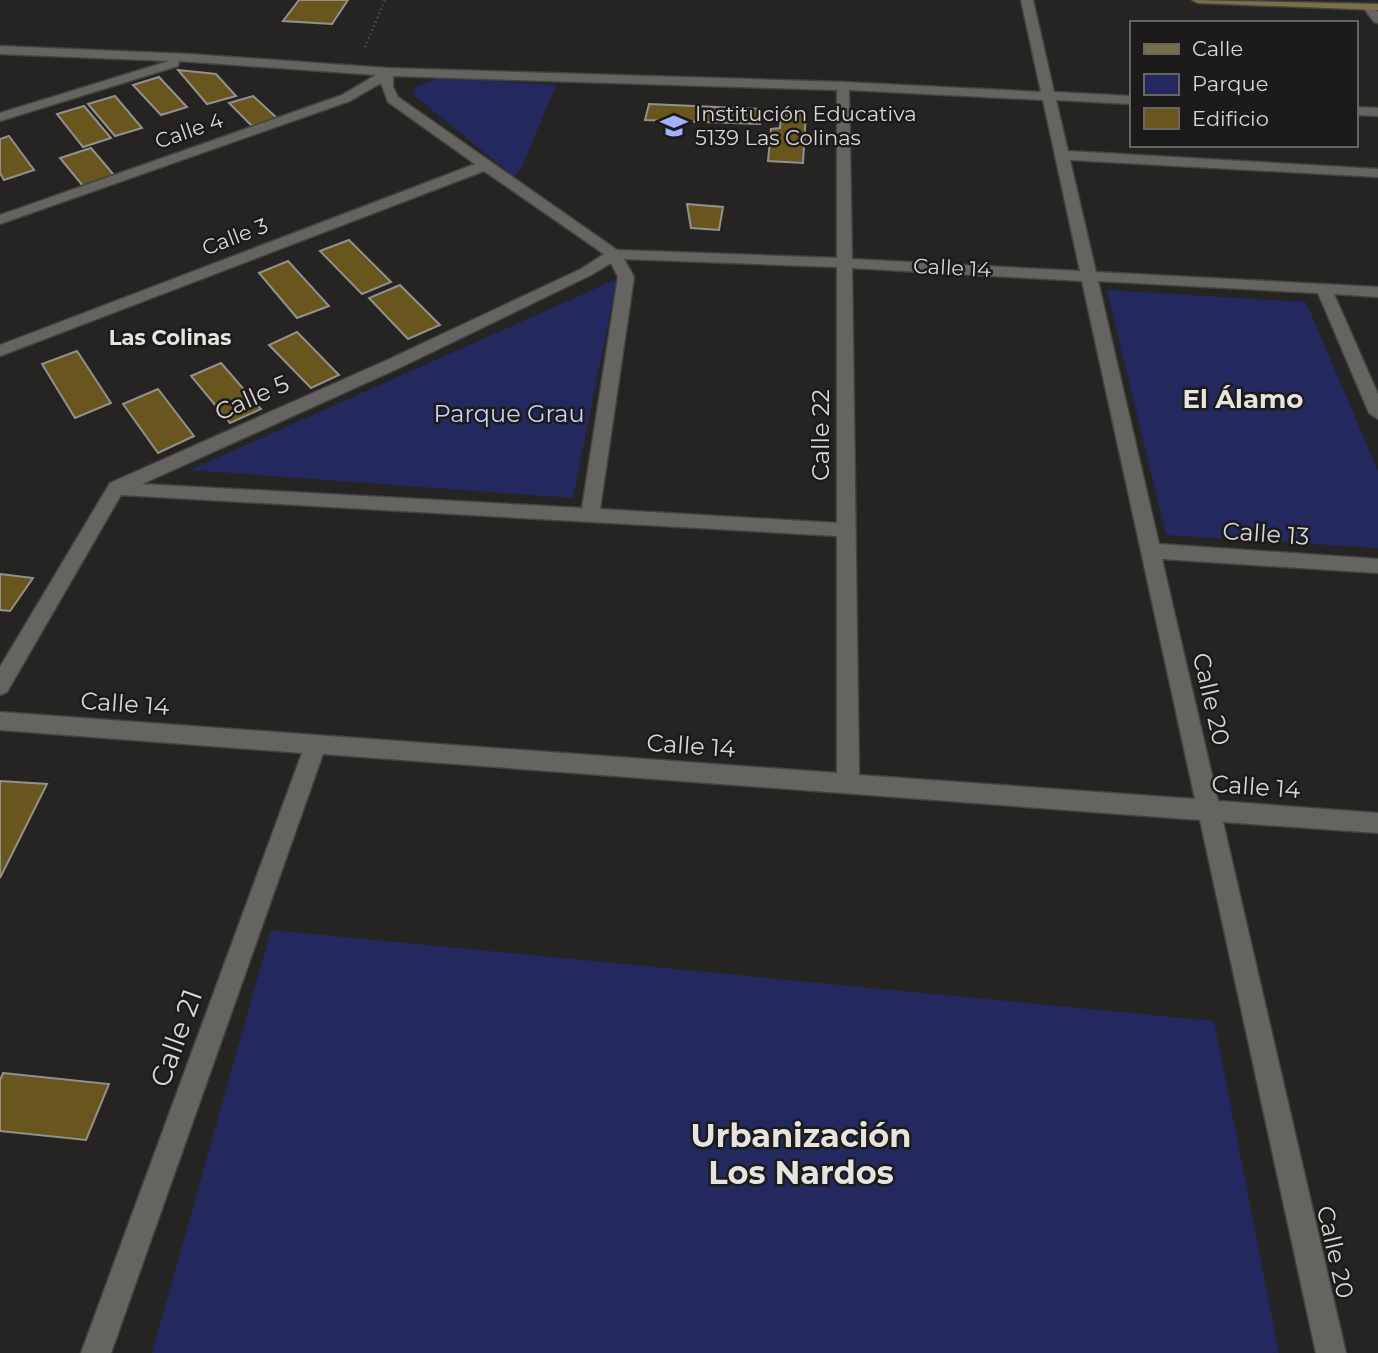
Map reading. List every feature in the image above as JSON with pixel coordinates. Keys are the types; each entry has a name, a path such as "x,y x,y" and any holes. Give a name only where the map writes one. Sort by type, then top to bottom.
{"main road":[{"path":"1198,0 1373,7"}],"street":[{"path":"1027,0 1049,97"},
{"path":"1373,7 1378,20"},
{"path":"0,50 189,58 387,72 843,86 1130,100"},
{"path":"0,117 189,58"},
{"path":"387,72 387,87 392,99 614,254 626,277 590,516"},
{"name":"Calle 4","path":"0,220 346,98 369,86 387,72"},
{"name":"Calle 22","path":"843,86 848,783"},
{"name":"Calle 20","path":"1049,97 1331,1353"},
{"path":"1357,111 1378,112"},
{"path":"1061,155 1378,173"},
{"name":"Calle 3","path":"0,351 486,165"},
{"name":"Calle 14","path":"614,254 1089,275 1378,292"},
{"name":"Calle 5","path":"116,488 391,365 586,272 614,254"},
{"path":"1324,289 1378,413"},
{"path":"0,686 116,488 846,530"},
{"name":"Calle 13","path":"1151,551 1378,566"},
{"name":"Calle 14","path":"0,721 1378,822"},
{"name":"Calle 21","path":"96,1353 316,744"}],"path":[{"path":"355,70 385,0"}],"green space":[{"path":"442,77 556,85 521,169 514,177 414,95 415,87"},
{"name":"Parque Grau","path":"617,279 573,498 190,470"},
{"path":"1107,290 1306,302 1378,471 1378,548 1166,535"},
{"path":"271,930 1214,1021 1279,1353 152,1353"}],"building":[{"path":"299,0 348,0 332,24 283,21"},
{"path":"178,70 216,74 236,96 207,104"},
{"path":"159,77 187,107 161,115 133,85"},
{"path":"115,96 142,128 115,136 88,104"},
{"path":"253,96 277,118 252,126 229,103"},
{"path":"649,104 761,109 760,124 645,120"},
{"path":"84,106 111,138 83,147 57,114"},
{"path":"781,111 806,112 803,163 768,161 771,129 780,128"},
{"path":"9,136 34,170 4,180 0,173 0,139"},
{"path":"91,148 114,175 83,186 60,158"},
{"path":"687,204 723,207 719,230 691,228"},
{"path":"349,240 391,282 362,294 320,251"},
{"path":"288,261 329,306 297,318 259,273"},
{"path":"400,285 440,325 408,339 369,298"},
{"path":"297,332 339,375 311,388 269,345"},
{"path":"77,351 111,403 75,418 42,364"},
{"path":"221,363 261,409 230,423 191,376"},
{"path":"158,389 194,436 158,453 123,404"},
{"path":"0,574 33,578 10,611 0,610"},
{"path":"0,781 47,784 0,878"},
{"path":"3,1073 109,1084 86,1140 0,1131 0,1080"}],"place":[{"name":"Institución Educativa 5139 Las Colinas","path":"674,126"}],"district":[{"name":"Las Colinas","path":"170,338"},
{"name":"El Álamo","path":"1243,399"},
{"name":"Urbanización Los Nardos","path":"801,1154"}]}
